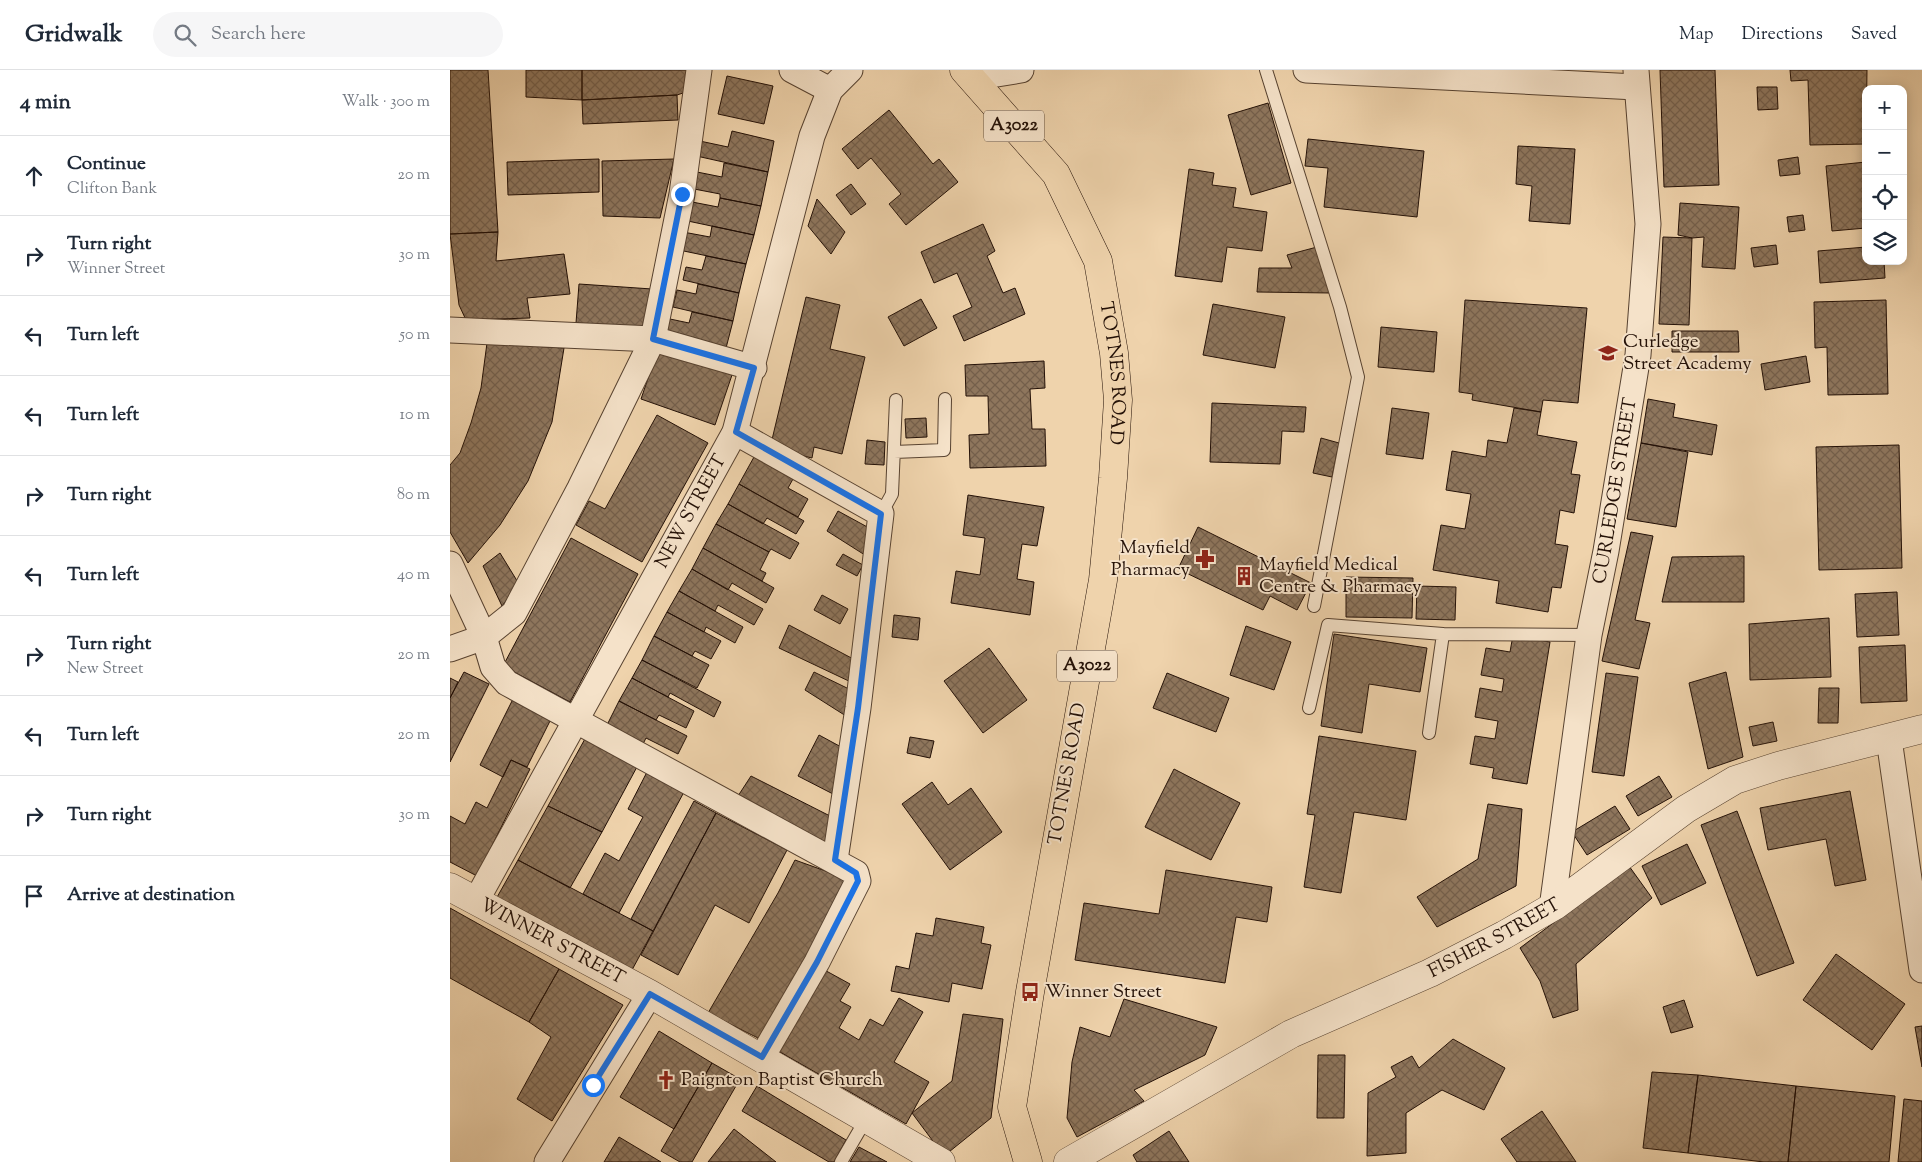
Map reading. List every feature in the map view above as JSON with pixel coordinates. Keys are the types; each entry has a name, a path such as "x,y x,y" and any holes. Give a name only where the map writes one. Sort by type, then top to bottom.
{"main road":[{"name":"TOTNES ROAD","path":"968,74 1056,174 1098,261 1114,353 1118,400 1113,478 1102,580 1030,992 1012,1107 1028,1162"}],"street":[{"path":"450,650 484,637 514,613 580,488 653,339 682,194 699,70"},
{"path":"792,70 830,90"},
{"name":"NEW STREET","path":"476,901 736,432 754,368 812,136 830,90 850,70"},
{"path":"968,74 1021,70"},
{"path":"1306,70 1636,78"},
{"name":"CURLEDGE STREET","path":"1552,908 1589,635 1606,551 1638,355 1648,224 1636,78"},
{"path":"450,330 653,339 754,368"},
{"path":"736,432 881,514 858,708 835,860"},
{"path":"450,564 484,637 493,667 507,682 576,722 856,873 858,881 817,962 762,1057"},
{"name":"FISHER STREET","path":"1068,1162 1291,1034 1430,973 1552,908 1686,809 1736,780 1778,766 1922,729"},
{"path":"1889,739 1922,970"},
{"name":"WINNER STREET","path":"450,886 650,994 941,1162"},
{"path":"547,1162 650,994"}],"lane":[{"path":"1266,70 1340,307 1358,377 1314,606"},
{"path":"894,452 944,450 945,399"},
{"path":"881,514 892,494 896,400"},
{"path":"1309,708 1328,625 1443,634 1589,635"},
{"path":"1429,733 1443,634"},
{"path":"841,1162 866,1119"}],"building":[{"path":"450,70 488,70 498,232 450,234"},
{"path":"526,70 582,70 582,100 526,97"},
{"path":"582,70 689,70 686,92 677,95 582,100"},
{"path":"1660,70 1715,70 1719,185 1664,187"},
{"path":"1790,70 1867,70 1867,85 1862,85 1862,144 1810,145 1808,80 1791,81"},
{"path":"727,76 773,86 764,124 718,114"},
{"path":"1757,87 1777,87 1778,109 1758,110"},
{"path":"677,95 678,120 583,124 582,100"},
{"path":"1268,103 1291,183 1251,195 1228,115"},
{"path":"889,110 933,164 939,159 958,182 906,225 889,204 901,194 871,158 858,169 842,149"},
{"path":"732,131 774,141 768,172 692,155 695,140 728,147"},
{"path":"1308,139 1424,151 1417,217 1324,207 1328,168 1305,166"},
{"path":"1518,146 1575,149 1570,224 1529,221 1532,186 1516,184"},
{"path":"1798,157 1800,174 1780,176 1778,160"},
{"path":"599,159 599,192 508,195 507,162"},
{"path":"674,159 660,218 603,216 602,161"},
{"path":"1862,162 1862,228 1832,231 1826,166"},
{"path":"724,163 768,172 761,206 720,198 720,194 689,188 692,171 722,177"},
{"path":"1189,169 1214,173 1212,185 1236,188 1233,207 1267,212 1262,251 1227,247 1222,282 1175,276"},
{"path":"851,184 866,204 851,215 836,195"},
{"path":"720,198 761,206 754,235 683,220 687,201 718,207"},
{"path":"817,199 845,232 831,254 808,226"},
{"path":"1680,203 1739,207 1735,269 1702,267 1704,237 1692,238 1678,235"},
{"path":"1803,215 1805,230 1789,232 1787,217"},
{"path":"983,224 995,251 987,256 1003,293 1015,288 1025,314 964,341 953,316 972,307 957,273 934,283 921,252"},
{"path":"712,226 754,235 746,264 679,250 683,232 710,237"},
{"path":"498,232 496,261 564,254 570,294 527,298 530,318 466,320 459,305 450,234"},
{"path":"1663,237 1692,238 1689,325 1659,324"},
{"path":"1776,245 1778,264 1754,267 1751,248"},
{"path":"1317,247 1330,293 1257,292 1259,268 1292,268 1287,255"},
{"path":"1862,247 1862,265 1884,265 1885,278 1820,283 1818,251"},
{"path":"706,256 746,264 739,293 683,280 686,267 702,270"},
{"path":"579,284 652,289 644,328 576,323"},
{"path":"698,284 739,293 733,321 673,307 677,290 696,294"},
{"path":"806,297 840,305 830,349 865,357 842,454 814,447 812,458 770,448"},
{"path":"921,299 937,328 904,346 888,317"},
{"path":"1465,300 1587,308 1578,403 1543,400 1541,412 1472,400 1473,394 1459,392"},
{"path":"1886,300 1888,394 1828,395 1827,347 1815,348 1814,302"},
{"path":"1213,304 1285,317 1275,368 1203,355"},
{"path":"692,312 733,321 725,352 665,338 670,319 689,323"},
{"path":"1381,327 1437,332 1434,372 1378,367"},
{"path":"1672,331 1738,331 1739,352 1672,352"},
{"path":"487,343 564,348 552,422 528,481 500,525 468,563 450,532 450,465 460,453 471,423 481,388"},
{"path":"658,349 732,375 715,425 641,399"},
{"path":"1806,356 1810,382 1765,390 1761,364"},
{"path":"1044,361 1045,388 1030,389 1032,429 1045,429 1046,466 970,468 969,435 989,434 988,396 966,396 965,365"},
{"path":"1648,399 1675,404 1673,417 1717,425 1712,455 1641,443"},
{"path":"1212,403 1306,407 1304,432 1282,431 1280,464 1210,462"},
{"path":"1392,408 1429,413 1423,459 1386,454"},
{"path":"1514,408 1541,412 1537,435 1577,442 1571,474 1580,475 1574,513 1560,510 1555,544 1568,546 1561,588 1552,587 1548,612 1496,603 1499,581 1433,570 1441,525 1465,529 1471,494 1446,490 1452,451 1486,457 1488,440 1507,443"},
{"path":"657,415 708,443 642,562 576,525 589,501 605,509"},
{"path":"926,418 927,437 906,438 905,419"},
{"path":"1321,438 1339,443 1332,477 1313,473"},
{"path":"867,440 885,442 884,465 865,464"},
{"path":"1641,443 1688,452 1676,527 1627,519"},
{"path":"1899,445 1902,568 1819,570 1816,447"},
{"path":"754,457 793,479 788,488 808,499 798,517 739,484"},
{"path":"739,484 804,521 796,534 767,518 763,524 728,504"},
{"path":"968,495 1044,507 1037,546 1022,544 1017,579 1034,582 1030,615 951,603 956,571 980,575 985,538 963,535"},
{"path":"728,504 799,543 790,559 771,549 769,552 716,524"},
{"path":"838,511 871,529 868,557 827,531"},
{"path":"716,524 769,552 760,570 766,573 762,581 703,548"},
{"name":"Mayfield Medical Centre & Pharmacy","path":"1198,527 1311,583 1297,610 1270,596 1263,610 1178,569"},
{"path":"1631,532 1653,536 1635,620 1650,623 1639,669 1602,661"},
{"path":"571,538 638,574 570,702 503,666"},
{"path":"703,548 774,588 766,603 732,583 728,590 692,569"},
{"path":"500,553 519,584 502,606 483,566"},
{"path":"843,554 863,565 857,576 836,565"},
{"path":"1744,556 1744,602 1662,602 1672,557"},
{"path":"692,569 763,609 754,625 718,605 715,611 679,591"},
{"path":"1346,577 1413,578 1412,618 1346,617"},
{"path":"1417,586 1456,587 1455,620 1416,619"},
{"path":"679,591 743,627 735,643 706,627 704,632 667,612"},
{"path":"1897,592 1899,635 1857,637 1855,594"},
{"path":"822,595 848,609 840,624 814,610"},
{"path":"667,612 721,641 711,659 695,651 692,656 654,636"},
{"path":"894,615 920,618 918,640 892,637"},
{"path":"1829,618 1831,677 1750,680 1749,624"},
{"path":"789,625 859,662 853,683 779,648"},
{"path":"1246,626 1291,642 1274,690 1230,675"},
{"path":"1334,634 1427,648 1420,692 1369,684 1362,733 1321,726"},
{"path":"1513,635 1550,642 1527,784 1492,778 1494,768 1470,764 1475,736 1495,739 1498,721 1475,717 1480,688 1502,692 1504,679 1481,675 1486,648 1510,652"},
{"path":"654,636 709,665 697,688 642,660"},
{"path":"1905,645 1907,701 1861,703 1859,647"},
{"path":"989,648 1027,700 983,733 944,681"},
{"path":"642,660 721,702 714,717 670,693 668,697 632,678"},
{"path":"464,672 489,684 450,762 450,698"},
{"path":"814,672 849,689 846,716 805,690"},
{"path":"1726,672 1743,757 1708,769 1689,683"},
{"path":"1167,673 1229,698 1216,732 1153,708"},
{"path":"1606,673 1638,677 1624,776 1592,772"},
{"path":"450,678 458,682 450,698"},
{"path":"632,678 694,711 686,728 659,715 656,720 619,701"},
{"path":"1819,688 1839,688 1838,723 1818,723"},
{"path":"514,697 552,717 527,767 511,760 503,777 480,765"},
{"path":"619,701 687,736 678,754 646,738 642,746 606,727"},
{"path":"1773,722 1777,741 1753,746 1749,727"},
{"path":"819,735 843,748 835,795 798,776"},
{"path":"1319,736 1416,751 1406,820 1354,812 1341,893 1304,887 1315,815 1307,814"},
{"path":"586,737 638,765 602,832 548,806"},
{"path":"910,737 934,741 930,758 907,753"},
{"path":"511,760 530,769 477,876 450,862 450,816 465,824 476,802 487,808"},
{"path":"1174,769 1240,803 1211,860 1145,827"},
{"path":"647,772 684,792 619,913 583,894 605,853 619,861 643,817 628,809"},
{"path":"751,776 834,818 826,844 738,796"},
{"path":"1659,776 1672,797 1638,816 1626,796"},
{"path":"932,782 948,805 971,788 1002,832 950,870 902,804"},
{"path":"1850,791 1866,880 1835,886 1826,839 1768,850 1760,808"},
{"path":"694,801 716,813 653,931 631,919"},
{"path":"1488,804 1522,809 1516,886 1437,927 1417,897 1478,859"},
{"path":"548,806 602,832 570,888 518,860"},
{"path":"1615,806 1630,829 1587,855 1572,832"},
{"path":"1737,811 1794,963 1757,976 1701,825"},
{"path":"716,813 787,850 749,923 715,905 678,975 641,955"},
{"path":"1687,844 1706,883 1661,905 1642,866"},
{"path":"518,860 653,931 632,970 496,899"},
{"path":"795,860 845,878 841,897 766,1042 708,1013 778,893"},
{"path":"1629,866 1652,898 1576,964 1578,1010 1553,1018 1540,981 1520,948"},
{"path":"1166,870 1272,887 1267,922 1236,917 1225,983 1075,960 1084,903 1159,914"},
{"path":"450,908 559,969 529,1022 450,978"},
{"path":"936,918 984,927 981,943 991,945 982,989 952,983 949,1002 891,991 896,966 909,969 916,933 933,936"},
{"path":"1836,954 1905,1004 1872,1050 1803,1000"},
{"path":"819,967 850,984 840,1001 851,1007 839,1028 859,1040 870,1019 883,1026 899,998 923,1012 894,1062 929,1082 906,1124 773,1048"},
{"path":"559,969 623,1005 552,1121 517,1099 551,1037 529,1022"},
{"path":"1124,999 1217,1027 1205,1055 1134,1090 1144,1101 1077,1137 1067,1118 1072,1062 1080,1027 1110,1037"},
{"path":"1684,1000 1693,1027 1671,1033 1663,1007"},
{"path":"963,1014 1003,1019 991,1118 944,1156 912,1113 952,1081"},
{"path":"1922,1026 1922,1067 1915,1027"},
{"name":"Paignton Baptist Church","path":"659,1031 712,1063 674,1129 620,1097"},
{"path":"1453,1039 1505,1068 1484,1110 1442,1090 1406,1113 1406,1153 1367,1156 1368,1093 1396,1077 1391,1067 1412,1056 1419,1068"},
{"path":"1318,1055 1345,1055 1344,1118 1317,1118"},
{"path":"712,1063 740,1079 692,1162 680,1162 661,1151"},
{"path":"1652,1072 1698,1075 1688,1153 1643,1148"},
{"path":"1698,1075 1796,1086 1788,1162 1764,1162 1688,1153"},
{"path":"757,1086 846,1140 834,1162 829,1162 742,1111"},
{"path":"1796,1086 1895,1096 1889,1162 1788,1162"},
{"path":"1904,1099 1922,1101 1922,1162 1898,1162"},
{"path":"1542,1111 1576,1162 1517,1162 1501,1139"},
{"path":"734,1129 776,1162 708,1162"},
{"path":"1169,1131 1189,1162 1137,1162 1133,1155"},
{"path":"619,1137 661,1162 604,1162"},
{"path":"859,1147 887,1162 850,1162"}],"place":[{"name":"Curledge Street Academy","path":"1608,353"},
{"name":"Mayfield Pharmacy","path":"1205,559"},
{"name":"Mayfield Medical Centre & Pharmacy","path":"1244,576"},
{"name":"Winner Street","path":"1030,992"},
{"name":"Paignton Baptist Church","path":"666,1080"}],"route":[{"path":"593,1085 650,994 762,1057 817,962 858,881 856,873 835,860 858,708 881,514 807,474 736,432 754,368 653,339 682,194"}]}
